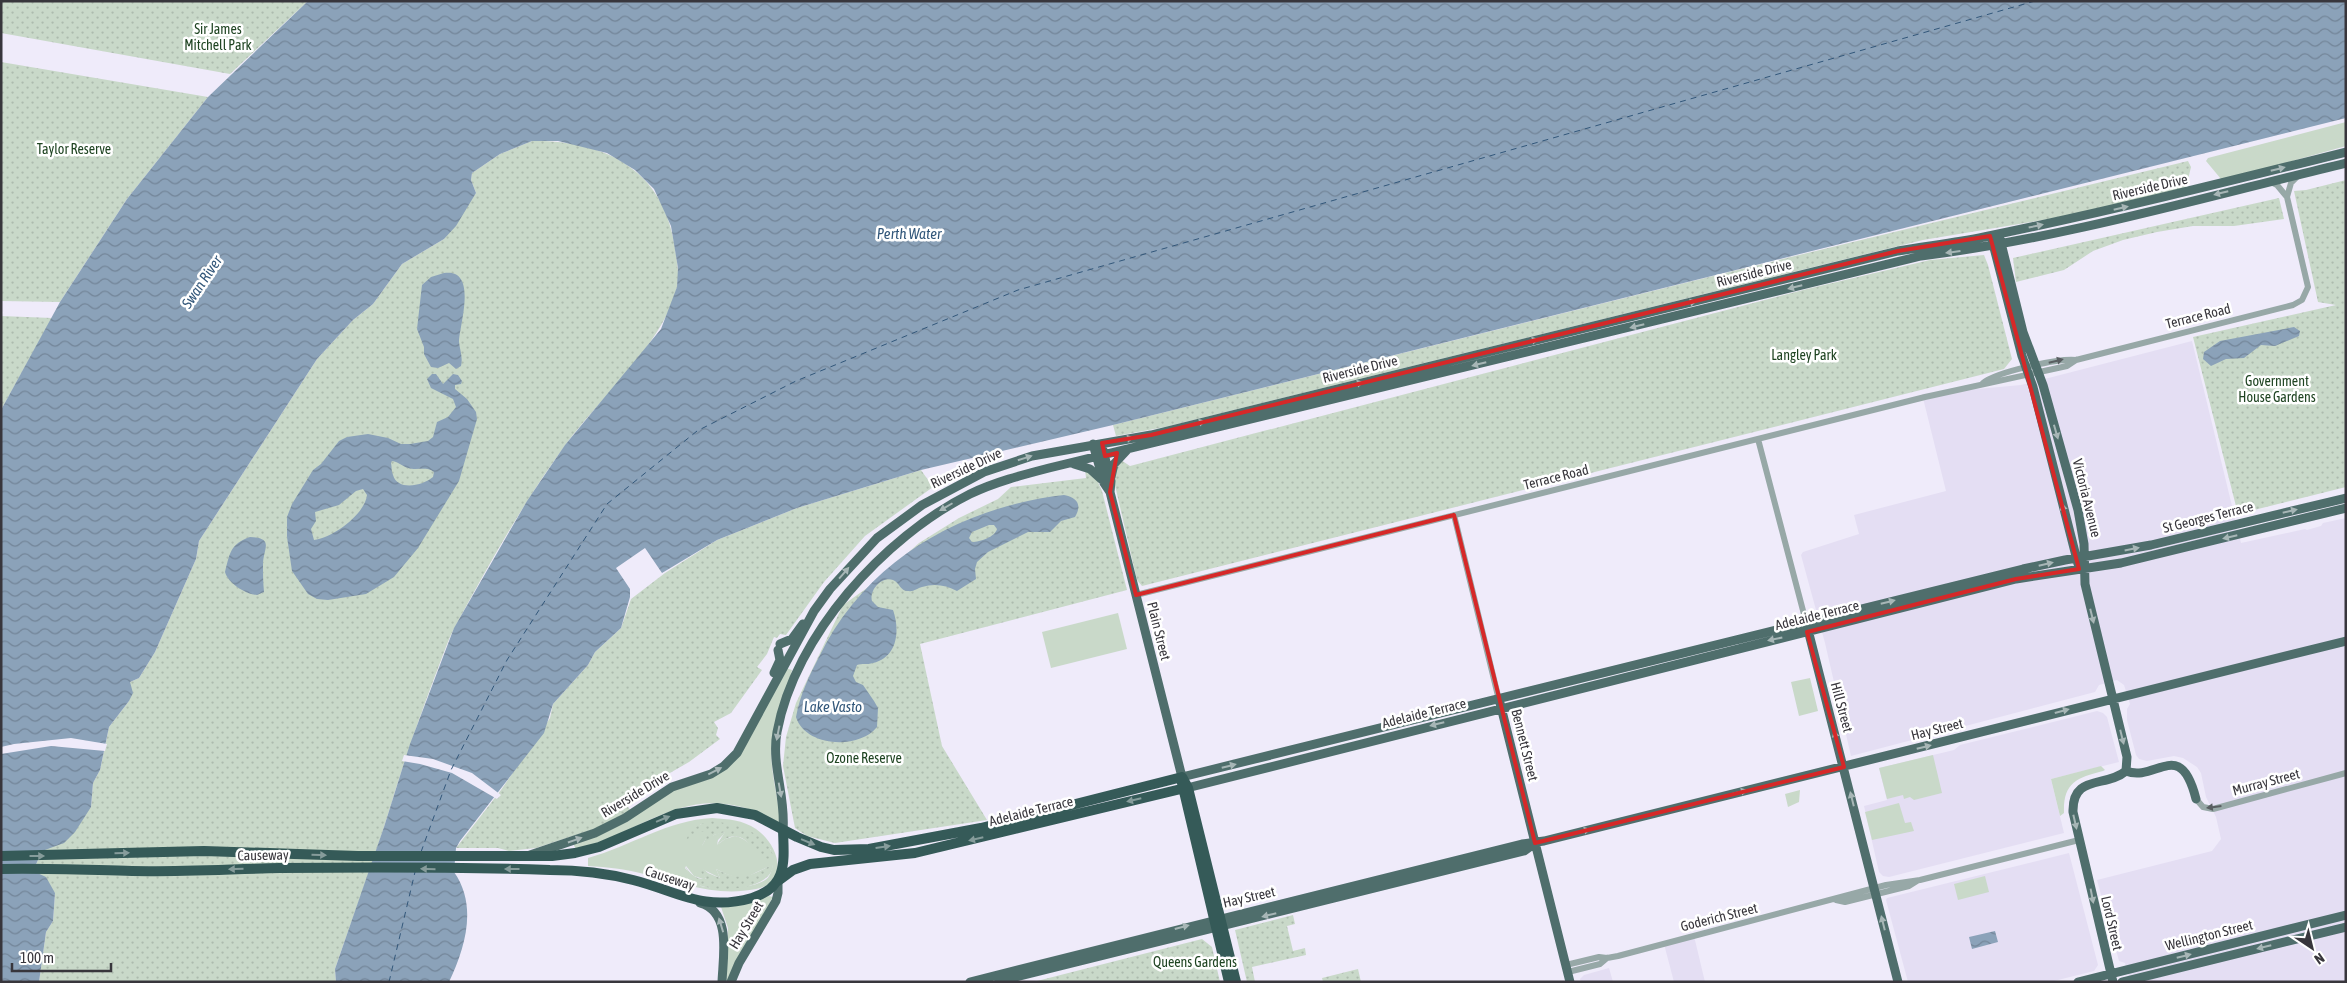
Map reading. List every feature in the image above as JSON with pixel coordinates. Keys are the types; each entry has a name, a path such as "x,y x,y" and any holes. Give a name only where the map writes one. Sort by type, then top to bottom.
{"highway":[{"name":"Adelaide Terrace","path":"783,830 810,843 834,850 869,849 981,828 1182,777"},
{"name":"Plain Street","path":"1182,777 1218,923 1229,982"},
{"name":"Adelaide Terrace","path":"778,881 793,870 810,864 915,853 1185,788"},
{"name":"Causeway","path":"1,856 204,851 358,856 552,856 599,847 665,818 692,810 717,808 742,811 755,815 783,830"},
{"path":"778,881 782,872 783,830"},
{"name":"Causeway","path":"1,868 70,868 132,871 355,868 550,870 603,874 643,883 694,900 718,902 744,900 766,892 778,881"},
{"name":"Plain Street","path":"1218,923 1236,982"}],"main road":[{"name":"Riverside Drive","path":"529,856 595,833 626,818 672,787 718,770 737,753 814,611 830,589 877,538 922,505 948,490 1000,466 1032,456 1097,443 1151,435 1898,251 1995,235 2189,192 2346,152"},
{"name":"Riverside Drive","path":"783,830 784,814 775,750 778,730 797,674 817,636 846,594 898,541 954,502 990,485 1070,463 1921,256 1997,245 2122,218 2346,162"},
{"name":"Victoria Avenue","path":"1995,235 2023,332 2032,371 2078,510 2084,544 2080,558 2084,584 2127,757 2126,771"},
{"name":"Plain Street","path":"1097,443 1182,777"},
{"path":"1070,463 1090,469 1107,482 1114,464 1128,450"},
{"name":"St Georges Terrace","path":"2080,558 2151,545 2346,498"},
{"name":"St Georges Terrace","path":"2082,568 2129,561 2346,508"},
{"name":"Adelaide Terrace","path":"1185,788 1500,704 2080,558"},
{"name":"Adelaide Terrace","path":"1807,627 2016,578 2082,568"},
{"path":"758,715 758,704 779,664 779,647 792,640 814,611"},
{"name":"Hill Street","path":"1807,627 1898,982"},
{"name":"Hay Street","path":"970,982 1524,851 1536,843 2346,641"},
{"name":"Adelaide Terrace","path":"1182,777 1500,704"},
{"name":"Bennett Street","path":"1500,704 1570,982"},
{"path":"2126,771 2135,773 2162,766 2177,767 2190,779 2196,799"},
{"name":"Lord Street","path":"2112,978 2073,812 2077,792 2088,785 2117,777 2126,771"},
{"name":"Hay Street","path":"731,982 739,963 776,901 778,881"},
{"name":"Hay Street","path":"694,900 711,907 717,913 722,924 724,945 722,982"},
{"name":"Wellington Street","path":"2078,982 2112,978 2346,915"},
{"name":"Hay Street","path":"994,982 1218,923"},
{"name":"Wellington Street","path":"2122,982 2346,927"}],"street":[{"path":"2286,197 2291,183 2301,174"},
{"path":"2269,182 2277,185 2286,197"},
{"name":"Terrace Road","path":"1136,595 1983,383 1992,384 2066,359 2076,360 2293,305 2306,296 2308,287 2286,197"},
{"name":"Hill Street","path":"1758,439 1807,627"},
{"name":"Bennett Street","path":"1454,516 1500,704"},
{"name":"Murray Street","path":"2196,799 2203,807 2213,809 2346,773"},
{"name":"Goderich Street","path":"1567,968 1600,964 1607,958 1836,900 1845,902 1875,891 1909,886 1920,880 2079,840"}],"highlighted area":[{"path":"1990,236 2079,569 2016,579 1807,632 1844,767 1535,843 1454,515 1136,595 1110,492 1117,453 1105,456 1102,443 1151,435 1898,251"}],"shaded area":[{"path":"2192,341 2241,543 2307,530 2321,526 2323,523 2346,518 2346,982 2130,982 2125,963 2119,961 2097,880 2212,851 2221,839 2216,817 2206,797 2201,773 2197,767 2183,758 2174,756 2147,761 2139,759 2136,755 2127,720 2127,709 2130,704 2124,685 2117,680 2099,685 2095,692 1851,756 1825,643 1801,555 1803,552 1859,534 1854,515 1946,491 1922,394 2021,385"},
{"path":"2097,711 2107,717 2119,762 2051,779 2064,833 1889,877 1883,876 1879,872 1864,806 1887,800 1879,768 1954,750 1960,745"},
{"path":"2069,853 2098,965 2094,971 2050,982 1908,982 1887,898"},
{"path":"1694,936 1705,982 1674,982 1664,944"},
{"path":"1609,968 1613,982 1581,982 1580,979 1584,975"}],"green space":[{"name":"Sir James Mitchell Park","path":"1,1 308,1 230,74 1,33"},
{"name":"Taylor Reserve","path":"1,62 208,97 127,199 60,302 1,301"},
{"path":"2346,122 2346,146 2224,180 2206,161 2208,158"},
{"path":"532,141 558,142 582,146 605,153 625,163 642,177 656,195 667,216 677,259 677,287 670,308 645,350 578,429 534,490 453,631 417,726 335,969 336,982 39,982 46,932 53,921 55,893 33,871 42,851 91,807 93,783 100,770 109,727 129,701 130,682 139,678 155,652 196,559 199,541 317,359 353,320 373,304 402,264 444,239 476,193 471,180 472,173 500,154"},
{"path":"2188,161 2191,167 2186,188 2079,214 1923,240 1165,427 1116,436 1113,425 1733,271"},
{"name":"Government House Gardens","path":"2346,180 2346,487 2238,514 2193,337 2336,305 2318,302 2294,191 2306,190"},
{"path":"2279,198 2284,219 2234,226 2193,226 2157,232 2123,240 2093,251 2064,270 2016,282 2013,258"},
{"name":"Langley Park","path":"1984,255 2012,359 2004,369 1142,586 1137,580 1114,481 1115,472 1121,460 1130,466 1807,289 1930,260"},
{"path":"1,316 52,318 1,410"},
{"name":"Ozone Reserve","path":"1085,469 1097,480 1102,491 1127,590 920,644 942,746 987,820 835,843 807,836 795,828 783,766 786,737 796,703 843,605 874,583 919,543 959,518 998,499 1011,487 1086,478"},
{"path":"921,470 933,487 865,536 824,582 786,635 780,634 777,638 774,637 767,654 757,667 762,670 731,713 714,722 718,728 716,735 720,739 689,762 623,800 631,811 603,826 536,848 509,851 498,848 456,848 501,790 550,718 553,704 588,665 595,652 621,628 631,599 665,573 717,540 797,508"},
{"path":"1118,613 1127,649 1051,668 1042,632"},
{"path":"786,668 792,670 776,727 771,755 780,823 749,809 723,804 698,804 675,810 576,850 573,843 668,792 726,768"},
{"path":"1810,678 1818,711 1799,716 1791,682"},
{"path":"1933,755 1942,793 1914,800 1910,797 1904,799 1903,795 1887,799 1879,768"},
{"path":"2101,766 2105,770 2085,776 2073,783 2066,795 2064,813 2060,816 2051,779"},
{"path":"1800,790 1799,802 1788,807 1785,794"},
{"path":"1899,803 1905,823 1911,822 1914,831 1872,840 1865,812"},
{"path":"712,818 730,820 741,822 756,829 764,836 775,853 777,871 774,879 767,885 756,889 727,891 699,888 630,871 588,866 588,858 665,828","holes":["701,824 761,839 771,850 767,858 748,842 735,836 725,839 717,845 718,840 726,832 712,836 702,846 710,831 697,833 687,841","773,865 770,875 757,884 726,888 701,886 685,868 686,866 694,876 706,880 702,869 720,878 716,869 734,877 746,877"]},
{"path":"709,821 739,827 757,835 770,849 774,859 766,858 759,854 742,838 735,836 727,838 716,846 725,832 714,835 702,847 709,831 699,832 686,842 689,834 694,829"},
{"path":"684,864 693,875 706,879 701,872 700,866 708,873 720,878 716,869 739,877 751,875 773,864 770,873 763,880 752,885 726,889 701,886 693,882"},
{"path":"1985,876 1989,892 1958,900 1954,884"},
{"path":"769,896 773,897 729,980 726,980 728,928 721,907"},
{"path":"1293,915 1295,924 1287,926 1293,951 1305,948 1306,955 1252,967 1255,982 1247,982 1235,930"},
{"name":"Queens Gardens","path":"1202,939 1212,947 1220,982 1033,982"},
{"path":"1358,969 1361,982 1323,982 1322,978"}],"water":[{"name":"Perth Water","path":"308,1 2346,1 2346,118 1113,425 921,470 797,508 717,540 662,573 645,548 616,568 630,589 630,597 621,628 595,652 588,665 553,704 544,733 456,848 454,872 466,899 467,913 464,941 449,982 336,982 335,969 384,827 410,744 454,628 527,501 565,445 661,329 677,287 678,268 671,226 654,189 635,170 607,153 558,141 532,141 500,154 472,173 471,180 476,193 456,226 444,239 402,264 373,304 353,320 317,359 199,541 196,559 155,652 139,678 130,682 133,693 109,727 100,770 93,783 91,807 75,832 64,843 42,851 33,871 46,877 55,893 53,921 46,932 39,982 1,982 1,410 60,302 127,199 208,97"},
{"path":"444,273 455,274 461,279 464,288 465,300 459,342 462,363 456,369 449,363 438,368 431,367 424,354 424,347 417,329 422,285 431,277"},
{"path":"2294,327 2300,331 2299,336 2275,346 2261,345 2244,358 2226,359 2211,366 2203,359 2204,352 2220,341"},
{"path":"432,374 436,374 443,384 453,374 458,375 462,381 461,384 455,385 455,389 467,399 476,412 477,419 459,481 418,548 394,577 366,594 328,600 317,599 308,594 292,571 287,537 287,517 292,504 313,470 321,464 339,441 347,437 368,434 388,438 401,444 410,444 428,441 433,437 437,422 448,417 456,407 453,399 431,388 427,379","holes":["392,461 408,468 431,470 434,472 433,477 418,484 400,484 392,474","363,489 367,495 361,510 339,530 314,540 311,529 316,521 315,512 339,505 356,491"]},
{"name":"Lake Vasto","path":"1064,495 1075,500 1078,509 1075,517 1061,521 1050,532 1028,532 988,552 977,562 975,569 976,579 957,591 949,587 935,585 905,591 895,581 889,579 880,582 874,589 872,601 878,607 893,610 896,626 895,642 888,655 881,660 871,664 857,665 853,676 856,682 863,685 878,708 877,727 869,734 858,739 846,742 833,742 810,734 801,727 796,717 808,679 839,623 863,592 890,566 920,544 954,526 989,512 1026,501","holes":["989,525 994,525 997,529 996,532 987,538 972,542 969,538 972,532"]},
{"path":"250,537 263,540 266,545 263,564 264,592 257,595 247,593 238,587 225,572 232,550 238,543"},
{"path":"1995,931 1998,942 1972,949 1969,937"}],"pier":[{"path":"71,738 107,744 105,751 51,746 1,754 1,747 14,744"},
{"path":"404,755 433,759 472,773 501,795 497,799 452,773 402,761"}],"ferry route":[{"path":"421,852 451,770 507,660 607,504 697,431 796,381 1018,290 2035,1"},
{"path":"389,982 415,872"}],"water label":[{"name":"Swan River","path":"202,282"}]}
